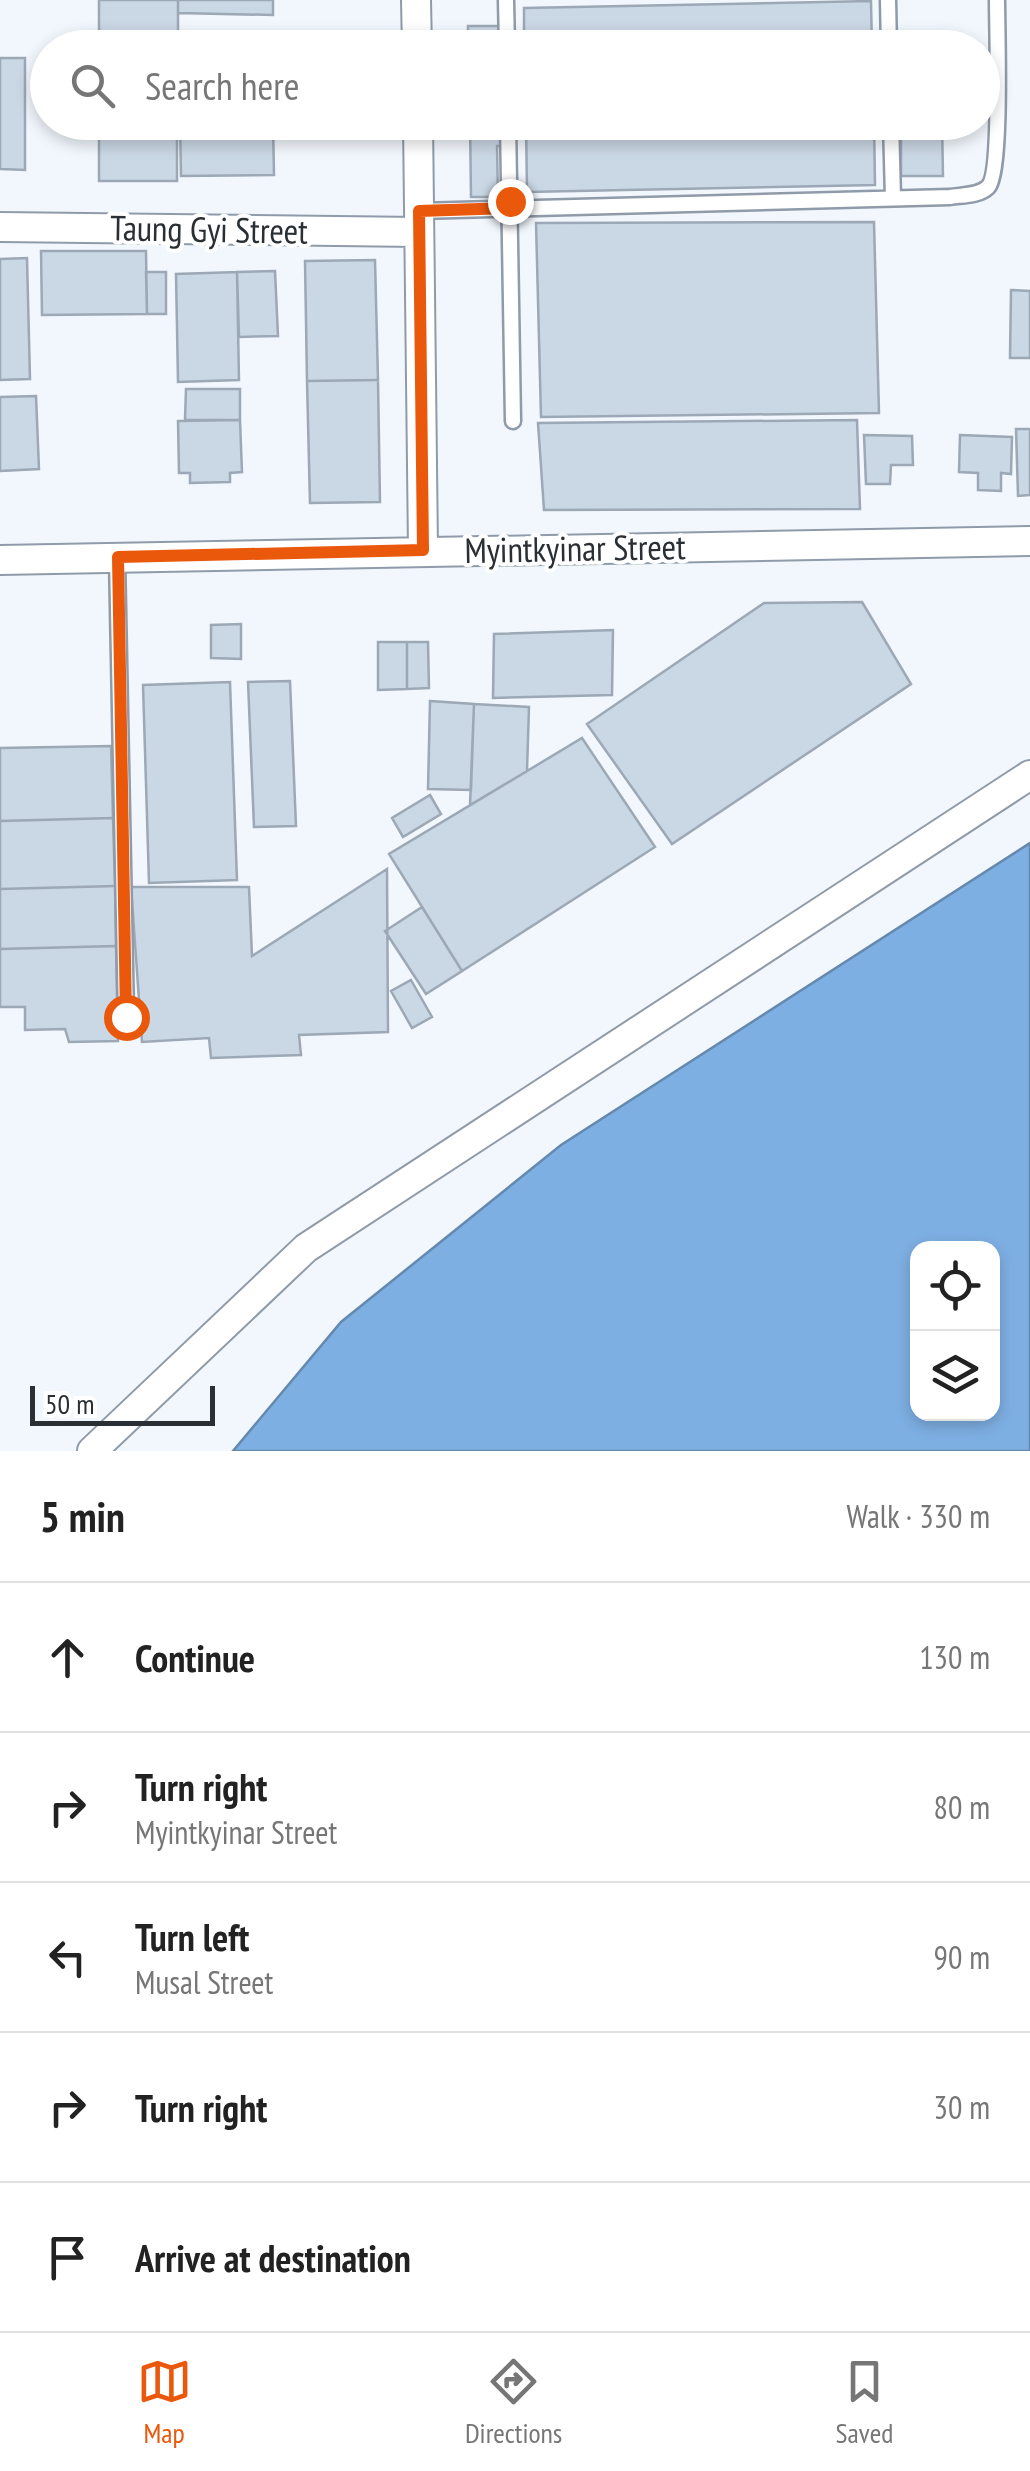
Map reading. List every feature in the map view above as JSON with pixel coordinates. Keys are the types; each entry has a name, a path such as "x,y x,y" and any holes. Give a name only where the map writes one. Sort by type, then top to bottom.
{"street":[{"path":"416,0 416,30"},
{"path":"418,140 423,550"},
{"name":"Taung Gyi Street","path":"0,227 419,221"},
{"name":"Myintkyinar Street","path":"0,560 1030,542"},
{"path":"92,1451 306,1248 1030,775"}],"lane":[{"path":"506,0 506,30"},
{"path":"888,0 889,30"},
{"path":"998,0 998,30"},
{"path":"508,140 513,422"},
{"path":"892,140 894,198"},
{"path":"419,221 510,208 950,197 990,186 997,140"},
{"path":"118,557 126,1017"}],"water":[{"path":"1030,843 1030,1451 233,1451 341,1322 561,1145"}],"building":[{"path":"99,0 178,0 178,30 99,30"},
{"path":"178,0 273,0 273,15 178,13"},
{"path":"871,1 872,30 524,30 524,8"},
{"path":"468,26 502,26 502,30 468,30"},
{"path":"0,58 25,58 25,170 0,169"},
{"path":"99,140 177,140 177,181 99,181"},
{"path":"180,140 273,140 274,175 181,176"},
{"path":"470,140 504,140 504,146 497,146 498,197 471,197"},
{"path":"526,140 874,140 875,185 527,192"},
{"path":"901,140 942,140 943,176 901,176"},
{"path":"874,222 879,413 541,417 536,223"},
{"path":"41,251 146,251 147,314 42,315"},
{"path":"27,258 30,379 0,380 0,259"},
{"path":"375,260 378,380 307,381 305,261"},
{"path":"275,271 278,336 239,337 237,272"},
{"path":"146,272 166,272 166,314 147,314"},
{"path":"237,272 239,380 178,382 176,274"},
{"path":"1011,290 1030,291 1030,358 1010,358"},
{"path":"378,380 380,502 310,503 307,381"},
{"path":"186,389 240,389 240,420 185,420"},
{"path":"36,396 39,469 0,471 0,397"},
{"path":"240,420 242,472 230,473 230,482 190,483 190,473 179,473 178,421"},
{"path":"857,420 860,509 544,510 538,423"},
{"path":"1016,429 1030,429 1030,495 1018,496"},
{"path":"864,435 912,436 913,465 891,465 890,484 866,484"},
{"path":"960,435 1012,437 1011,474 1001,473 1001,491 978,490 978,473 959,472"},
{"path":"862,602 911,684 672,844 587,724 764,603"},
{"path":"241,624 241,659 211,658 211,625"},
{"path":"613,630 612,695 493,698 494,634"},
{"path":"378,642 407,642 407,689 378,690"},
{"path":"407,642 428,642 429,688 407,689"},
{"path":"290,681 296,826 254,827 248,682"},
{"path":"230,682 237,880 149,883 143,685"},
{"path":"430,701 474,704 471,790 428,789"},
{"path":"474,704 529,707 527,771 470,805"},
{"path":"582,738 655,847 462,971 389,854"},
{"path":"111,746 113,818 0,821 0,748"},
{"path":"430,795 441,814 403,837 392,818"},
{"path":"113,818 115,886 0,889 0,821"},
{"path":"387,869 388,1032 299,1035 301,1055 211,1058 209,1038 142,1042 131,887 249,887 252,956"},
{"path":"115,886 116,946 0,949 0,889"},
{"path":"422,907 462,971 426,994 385,931"},
{"path":"116,946 118,1041 69,1042 65,1029 25,1030 25,1007 0,1007 0,949"},
{"path":"411,980 432,1017 412,1028 391,991"}],"route":[{"path":"126,1017 118,557 423,550 419,211 510,208 510,201"}]}
